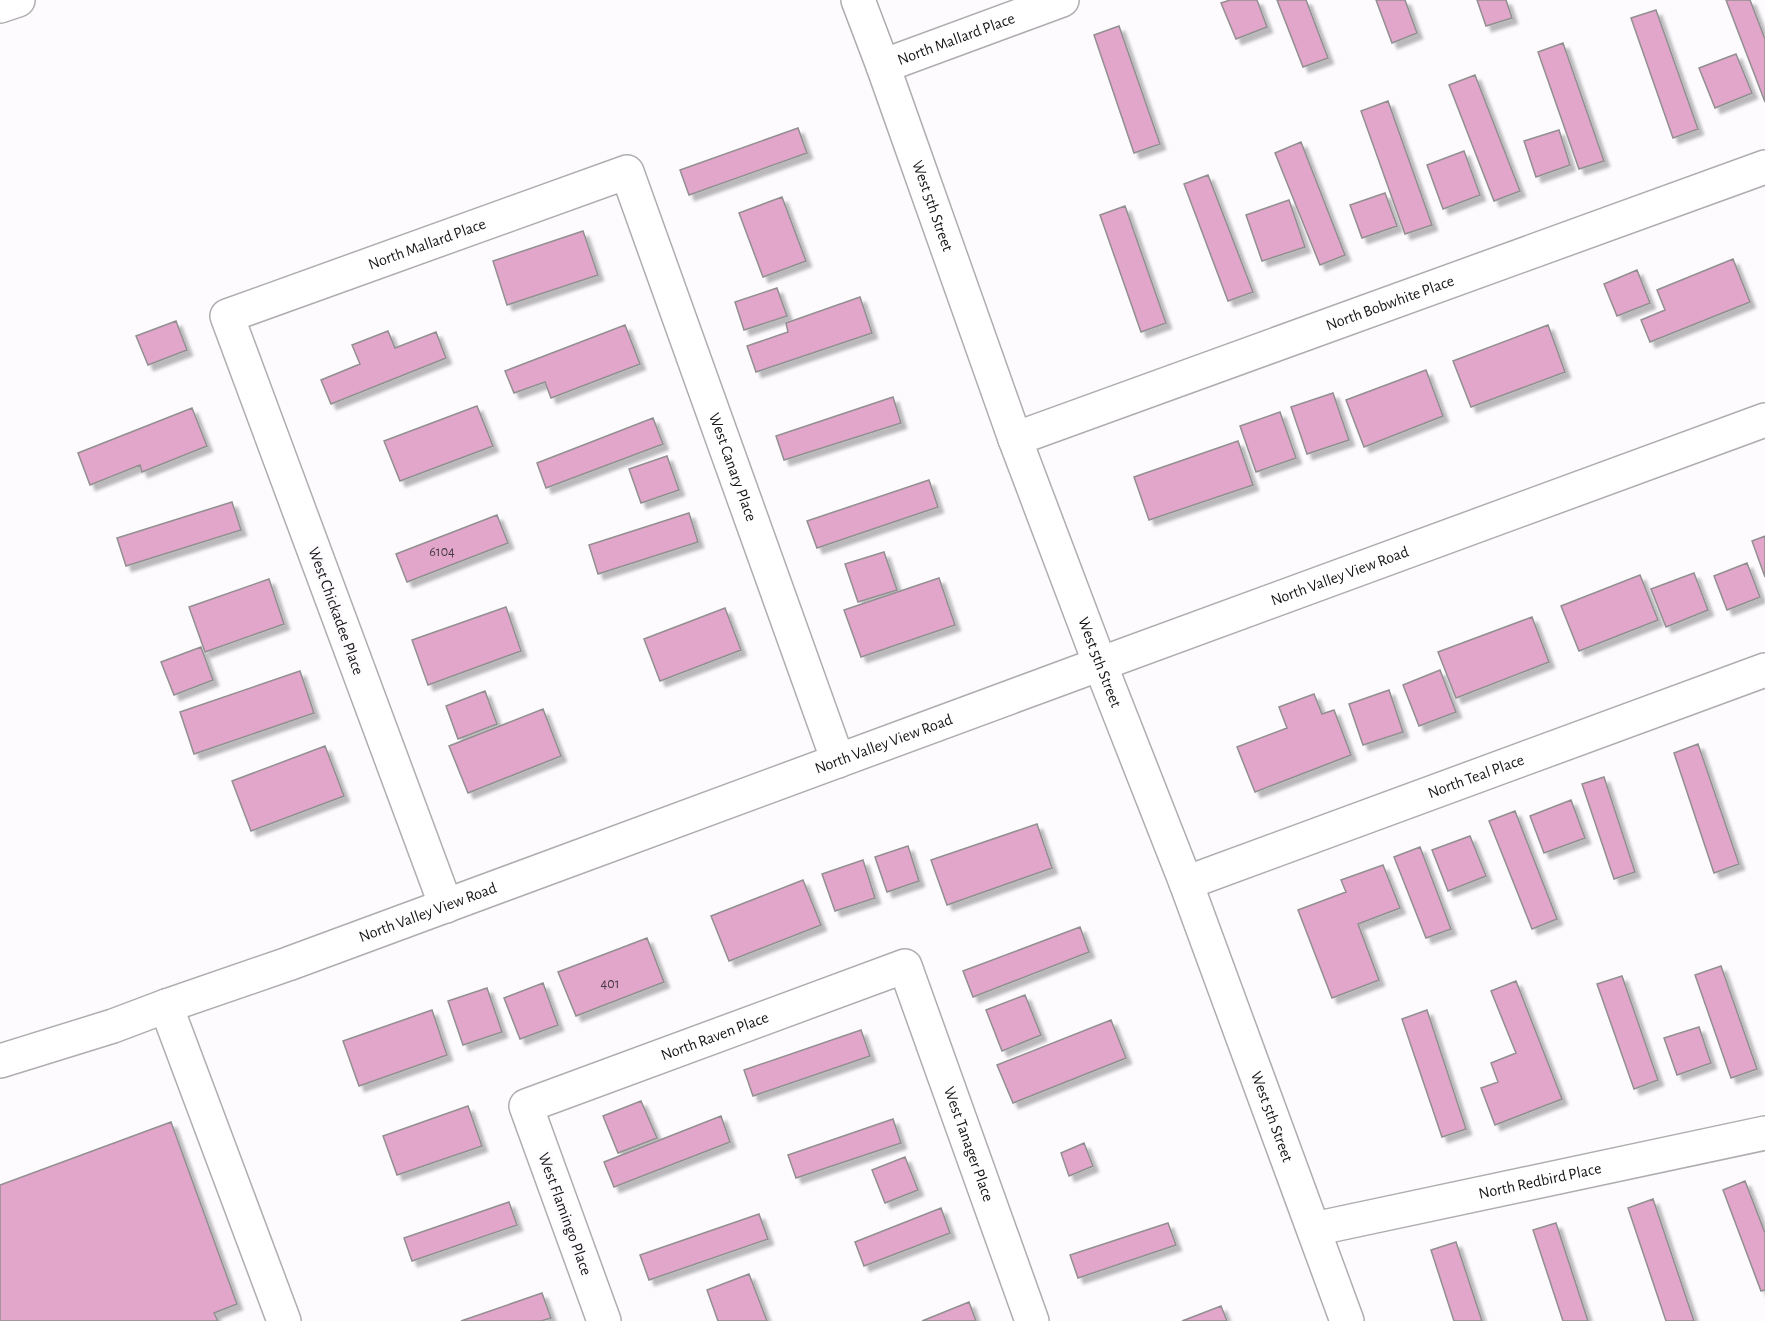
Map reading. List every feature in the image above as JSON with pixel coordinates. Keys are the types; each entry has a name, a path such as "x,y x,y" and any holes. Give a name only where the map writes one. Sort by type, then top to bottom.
{"street":[{"path":"0,6 18,0"},
{"name":"West 5th Street","path":"858,0 1015,439 1186,883 1347,1321"},
{"name":"North Mallard Place","path":"883,66 1062,0"},
{"name":"North Bobwhite Place","path":"1015,439 1765,166"},
{"name":"North Mallard Place","path":"227,315 627,172"},
{"name":"West Canary Place","path":"627,172 838,761"},
{"name":"West Chickadee Place","path":"227,315 446,906"},
{"name":"North Valley View Road","path":"0,1060 113,1026 288,964 1765,420"},
{"name":"North Teal Place","path":"1186,883 1765,670"},
{"name":"North Raven Place","path":"526,1106 905,966"},
{"name":"West Tanager Place","path":"905,966 1032,1321"},
{"path":"166,1006 284,1321"},
{"name":"West Flamingo Place","path":"526,1106 604,1321"},
{"name":"North Redbird Place","path":"1314,1229 1765,1133"}],"building":[{"path":"1230,0 1257,0 1267,27 1236,39 1221,3"},
{"path":"1277,0 1306,0 1328,58 1303,67"},
{"path":"1376,0 1405,0 1417,33 1392,43"},
{"path":"1477,0 1506,0 1512,18 1486,26"},
{"path":"1726,0 1750,0 1765,39 1765,102"},
{"path":"1656,10 1698,129 1673,138 1631,18"},
{"path":"1119,26 1160,144 1134,153 1094,35"},
{"path":"1563,43 1604,161 1579,169 1538,52"},
{"path":"1736,54 1752,93 1715,108 1699,68"},
{"path":"1475,75 1520,191 1494,201 1449,85"},
{"path":"1388,101 1432,225 1405,234 1361,111"},
{"path":"798,128 807,153 689,195 680,170"},
{"path":"1559,130 1570,165 1536,177 1524,141"},
{"path":"1301,142 1345,255 1320,265 1275,153"},
{"path":"1464,151 1480,195 1443,209 1427,165"},
{"path":"1208,175 1253,292 1228,301 1184,184"},
{"path":"1385,193 1397,226 1362,238 1350,205"},
{"path":"782,197 806,261 763,277 739,213"},
{"path":"1289,200 1305,247 1262,261 1246,215"},
{"path":"1125,206 1166,323 1141,332 1100,215"},
{"path":"583,231 598,275 507,305 493,261"},
{"path":"1733,259 1750,302 1650,342 1641,320 1665,310 1657,290"},
{"path":"1637,270 1650,303 1617,316 1604,284"},
{"path":"777,288 787,316 744,330 735,302"},
{"path":"860,297 872,333 756,372 747,346 788,332 786,323"},
{"path":"176,321 187,350 148,365 136,336"},
{"path":"625,325 640,364 551,398 545,382 514,393 505,371"},
{"path":"1548,325 1565,372 1471,407 1453,361"},
{"path":"388,331 395,348 436,332 446,358 331,404 321,380 360,364 352,345"},
{"path":"1426,370 1443,416 1364,447 1346,400"},
{"path":"1333,393 1349,440 1307,454 1291,407"},
{"path":"893,397 901,423 784,460 776,436"},
{"path":"477,406 493,446 400,481 384,441"},
{"path":"192,408 207,446 142,472 140,465 90,485 78,453"},
{"path":"1280,412 1296,458 1256,472 1240,426"},
{"path":"653,418 663,444 546,488 537,463"},
{"path":"1238,441 1253,485 1149,520 1134,477"},
{"path":"667,456 679,490 641,503 629,469"},
{"path":"929,480 938,507 817,548 807,521"},
{"path":"232,502 241,530 126,566 117,538"},
{"path":"689,513 698,542 598,574 589,545"},
{"path":"497,515 508,543 407,582 396,554"},
{"path":"1765,536 1765,577 1752,541"},
{"path":"884,552 897,590 858,602 845,564"},
{"path":"1747,563 1760,597 1727,610 1714,576"},
{"path":"1694,573 1708,610 1666,627 1651,589"},
{"path":"1640,575 1658,620 1579,651 1561,606"},
{"path":"939,578 955,625 861,657 844,610"},
{"path":"269,579 284,624 205,652 189,607"},
{"path":"506,607 521,651 428,685 412,640"},
{"path":"725,608 741,650 660,681 644,639"},
{"path":"1532,617 1549,662 1456,698 1438,652"},
{"path":"201,647 213,680 174,695 161,662"},
{"path":"1440,670 1456,712 1419,726 1403,685"},
{"path":"300,671 314,713 194,754 180,712"},
{"path":"1389,690 1403,732 1363,745 1349,704"},
{"path":"485,691 497,724 458,739 446,706"},
{"path":"1314,694 1322,714 1334,710 1351,755 1255,792 1237,747 1287,728 1279,707"},
{"path":"543,709 561,756 468,793 449,746"},
{"path":"1698,744 1739,864 1714,873 1674,753"},
{"path":"325,746 344,796 251,831 232,781"},
{"path":"1604,777 1635,872 1614,879 1582,784"},
{"path":"1571,800 1585,838 1544,853 1530,816"},
{"path":"1515,811 1557,919 1532,929 1489,821"},
{"path":"1037,824 1052,868 947,905 931,860"},
{"path":"1470,836 1486,876 1448,891 1432,850"},
{"path":"908,846 919,881 887,892 875,857"},
{"path":"1420,847 1451,929 1426,938 1394,857"},
{"path":"863,860 875,898 835,911 822,874"},
{"path":"1383,865 1400,908 1358,924 1379,980 1332,998 1298,910 1346,892 1341,880"},
{"path":"803,880 821,925 729,961 711,916"},
{"path":"1080,927 1089,952 973,997 963,971"},
{"path":"647,938 664,982 576,1016 558,972"},
{"path":"1721,966 1757,1069 1731,1078 1695,975"},
{"path":"1622,976 1658,1080 1634,1089 1597,984"},
{"path":"1516,981 1562,1099 1495,1125 1481,1088 1498,1082 1491,1063 1516,1053 1491,991"},
{"path":"543,983 558,1025 520,1039 504,998"},
{"path":"487,988 502,1032 463,1045 448,1001"},
{"path":"1025,995 1041,1035 1002,1051 986,1010"},
{"path":"432,1010 447,1055 359,1086 343,1041"},
{"path":"1427,1010 1466,1129 1442,1137 1402,1019"},
{"path":"1111,1020 1126,1058 1013,1103 997,1065"},
{"path":"1699,1027 1711,1063 1677,1075 1664,1038"},
{"path":"861,1030 870,1056 753,1096 744,1070"},
{"path":"641,1101 657,1138 618,1153 603,1116"},
{"path":"468,1106 482,1146 397,1175 383,1136"},
{"path":"721,1116 730,1142 614,1187 604,1162"},
{"path":"893,1119 901,1143 796,1178 788,1155"},
{"path":"171,1122 237,1304 214,1313 218,1321 0,1321 0,1185"},
{"path":"1084,1143 1093,1166 1069,1176 1061,1153"},
{"path":"905,1157 918,1190 885,1203 872,1170"},
{"path":"1745,1181 1765,1233 1765,1290 1761,1291 1723,1190"},
{"path":"1653,1199 1694,1321 1666,1321 1628,1208"},
{"path":"509,1202 517,1225 412,1261 404,1238"},
{"path":"941,1208 950,1233 864,1266 855,1242"},
{"path":"759,1214 768,1239 649,1280 640,1255"},
{"path":"1168,1223 1176,1245 1078,1278 1070,1255"},
{"path":"1556,1223 1588,1321 1563,1321 1533,1230"},
{"path":"1456,1242 1482,1321 1454,1321 1431,1250"},
{"path":"749,1274 767,1321 718,1321 707,1290"},
{"path":"542,1293 551,1318 541,1321 461,1321"},
{"path":"969,1302 976,1321 922,1321"},
{"path":"1221,1306 1227,1321 1182,1321"}]}
